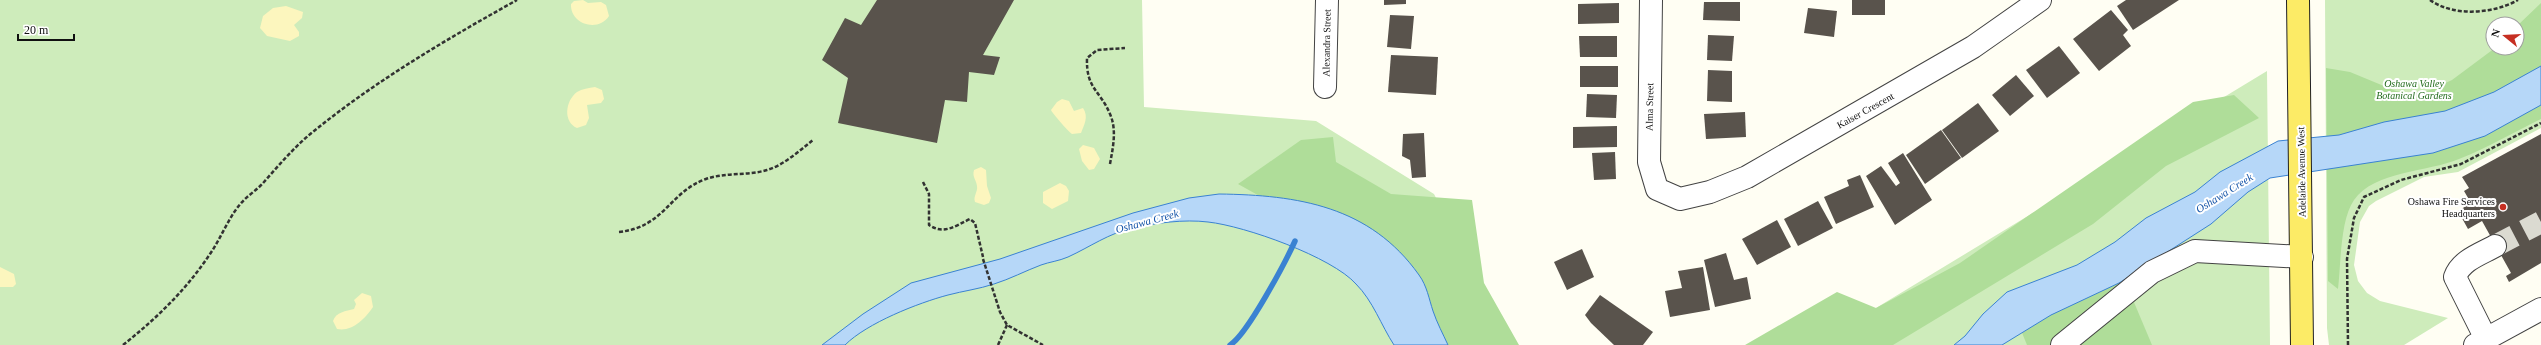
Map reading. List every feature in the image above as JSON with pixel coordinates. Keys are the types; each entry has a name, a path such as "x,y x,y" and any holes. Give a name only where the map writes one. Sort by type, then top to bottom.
{"main road":[{"name":"Adelaide Avenue West","path":"2298,0 2302,217 2302,345"}],"street":[{"name":"Alexandra Street","path":"1325,87 1327,0"},
{"name":"Alma Street","path":"1651,0 1649,162 1657,189 1680,199"},
{"name":"Kaiser Crescent","path":"1680,199 1710,192 1747,177 1973,47 2040,0"},
{"path":"2496,246 2465,263 2458,270 2455,277 2481,342 2541,309"},
{"path":"2062,345 2152,272 2195,251 2302,257"}],"path":[{"path":"123,345 170,304 208,258 243,201 264,183 280,161 314,131 412,61 517,0"},
{"path":"2430,0 2447,8 2477,11 2490,10 2518,0"},
{"path":"1110,164 1114,141 1114,125 1110,114 1086,75 1087,58 1097,50 1125,48"},
{"path":"2348,345 2347,260 2354,218 2364,197 2401,180 2461,164 2541,123"},
{"path":"619,232 646,226 680,196 706,179 768,170 782,163 813,140"},
{"path":"923,182 929,194 927,217 929,225 936,230 948,230 970,219 975,223 983,258 1000,312 1007,325 1042,345"},
{"path":"998,345 1007,325"}],"green space":[{"path":"0,0 1142,0 1144,107 1316,121 1434,194 1511,345 0,345"},
{"name":"Oshawa Valley Botanical Gardens","path":"2325,0 2541,0 2541,128 2458,172 2424,177 2376,201 2369,206 2360,222 2354,265 2358,281 2367,293 2380,301 2448,318 2404,345 2329,345 2327,328"},
{"path":"2541,3 2541,119 2459,159 2388,178 2374,183 2363,190 2354,200 2346,219 2342,243 2338,289 2328,281 2326,68 2350,72 2396,91 2413,94 2430,90 2452,80 2485,55 2525,56 2525,18"},
{"path":"2267,71 2270,345 1793,345 1876,308"},
{"path":"2234,95 2259,118 2166,166 2093,224 1893,345 1745,345 1837,292 1876,308 1960,263 2193,102"},
{"path":"1333,137 1336,162 1391,194 1472,200 1484,283 1519,345 1402,345 1360,252 1238,184 1301,140"},
{"path":"2117,262 2152,345 2027,345 2016,318"}],"sand":[{"path":"583,0 588,3 601,2 606,5 609,16 598,24 586,24 580,21 575,17 571,4 574,1"},
{"path":"286,6 303,12 302,18 294,25 299,32 299,36 290,41 267,36 260,28 263,16 273,8"},
{"path":"595,87 602,90 604,99 601,103 587,105 589,118 586,125 577,128 569,121 567,111 570,101 577,92 583,89"},
{"path":"1062,99 1069,101 1074,111 1083,108 1085,111 1085,124 1081,133 1072,134 1051,110 1057,102"},
{"path":"1083,145 1094,148 1100,159 1094,169 1089,170 1082,161 1079,149"},
{"path":"981,167 986,170 987,186 991,198 989,203 984,205 975,202 977,184 974,176 974,170"},
{"path":"1060,183 1066,186 1069,191 1068,201 1052,209 1043,203 1043,192"},
{"path":"0,267 14,274 16,284 13,287 0,287"},
{"path":"362,293 371,296 373,307 358,324 348,329 337,329 333,321 334,318 342,312 354,309 356,304 354,300"}],"water":[{"name":"Oshawa Creek","path":"2541,66 2541,105 2485,136 2433,153 2270,178 2248,192 2211,224 2119,283 2051,315 2002,345 1954,345 1965,336 1983,314 2007,292 2077,265 2115,242 2146,218 2195,192 2220,172 2278,141 2339,135 2384,122 2445,111 2494,92"},
{"name":"Oshawa Creek","path":"1219,194 1277,197 1304,202 1330,209 1355,219 1378,233 1400,252 1422,279 1436,320 1448,345 1394,345 1372,305 1356,284 1328,263 1287,244 1265,236 1224,225 1208,222 1180,221 1124,230 1061,260 1041,265 1000,282 922,303 866,329 845,345 822,345 863,314 911,283 1000,259 1133,213 1189,198"}],"building":[{"path":"877,0 1014,0 983,55 1000,57 994,75 969,72 967,102 945,100 937,143 838,123 848,78 822,60 845,18 861,25"},
{"path":"1384,0 1406,0 1406,4 1384,5"},
{"path":"1852,0 1885,0 1885,15 1852,15"},
{"path":"2126,0 2179,0 2133,30 2117,6"},
{"path":"1704,2 1740,2 1740,21 1703,20"},
{"path":"1619,3 1619,23 1578,24 1578,4"},
{"path":"1808,8 1837,11 1834,37 1804,33"},
{"path":"2111,10 2128,30 2123,35 2131,46 2099,71 2073,39"},
{"path":"1390,15 1414,16 1411,49 1387,47"},
{"path":"1708,35 1734,36 1732,61 1707,60"},
{"path":"1579,36 1617,36 1617,57 1580,57"},
{"path":"2059,46 2080,73 2047,98 2026,70"},
{"path":"1391,55 1438,57 1436,95 1388,92"},
{"path":"1580,66 1618,66 1618,87 1580,87"},
{"path":"1708,70 1732,71 1732,102 1707,101"},
{"path":"2016,75 2034,96 2010,116 1992,95"},
{"path":"1587,94 1617,95 1616,118 1586,117"},
{"path":"1978,103 1999,131 1962,158 1942,130"},
{"path":"1745,112 1746,137 1706,139 1704,114"},
{"path":"1617,126 1617,147 1573,148 1573,127"},
{"path":"1941,130 1961,158 1925,184 1906,155"},
{"path":"1424,133 1426,177 1412,178 1410,160 1402,156 1403,134"},
{"name":"Oshawa Fire Services Headquarters","path":"2541,134 2541,263 2509,282 2506,276 2511,273 2482,221 2468,229 2458,211 2471,203 2464,191 2469,188 2462,177"},
{"path":"1615,152 1616,179 1594,180 1592,153"},
{"path":"1903,153 1932,200 1895,225 1866,176 1881,166 1896,186 1900,183 1888,163"},
{"path":"1860,175 1874,207 1836,224 1824,197 1849,186 1847,180"},
{"path":"1818,201 1833,228 1798,246 1784,219"},
{"path":"1777,220 1791,247 1757,265 1742,239"},
{"path":"1582,249 1594,277 1567,290 1554,262"},
{"path":"1726,253 1734,280 1747,277 1751,299 1715,307 1704,260"},
{"path":"1703,267 1710,310 1670,317 1665,291 1682,288 1678,271"},
{"path":"1600,295 1653,332 1643,345 1614,345 1591,323 1585,315"}],"waterway":[{"path":"1230,345 1256,313 1295,241"}],"tunnel":[{"path":"2495,246 2541,222"}],"place":[{"name":"Oshawa Fire Services Headquarters","path":"2503,207"}]}
